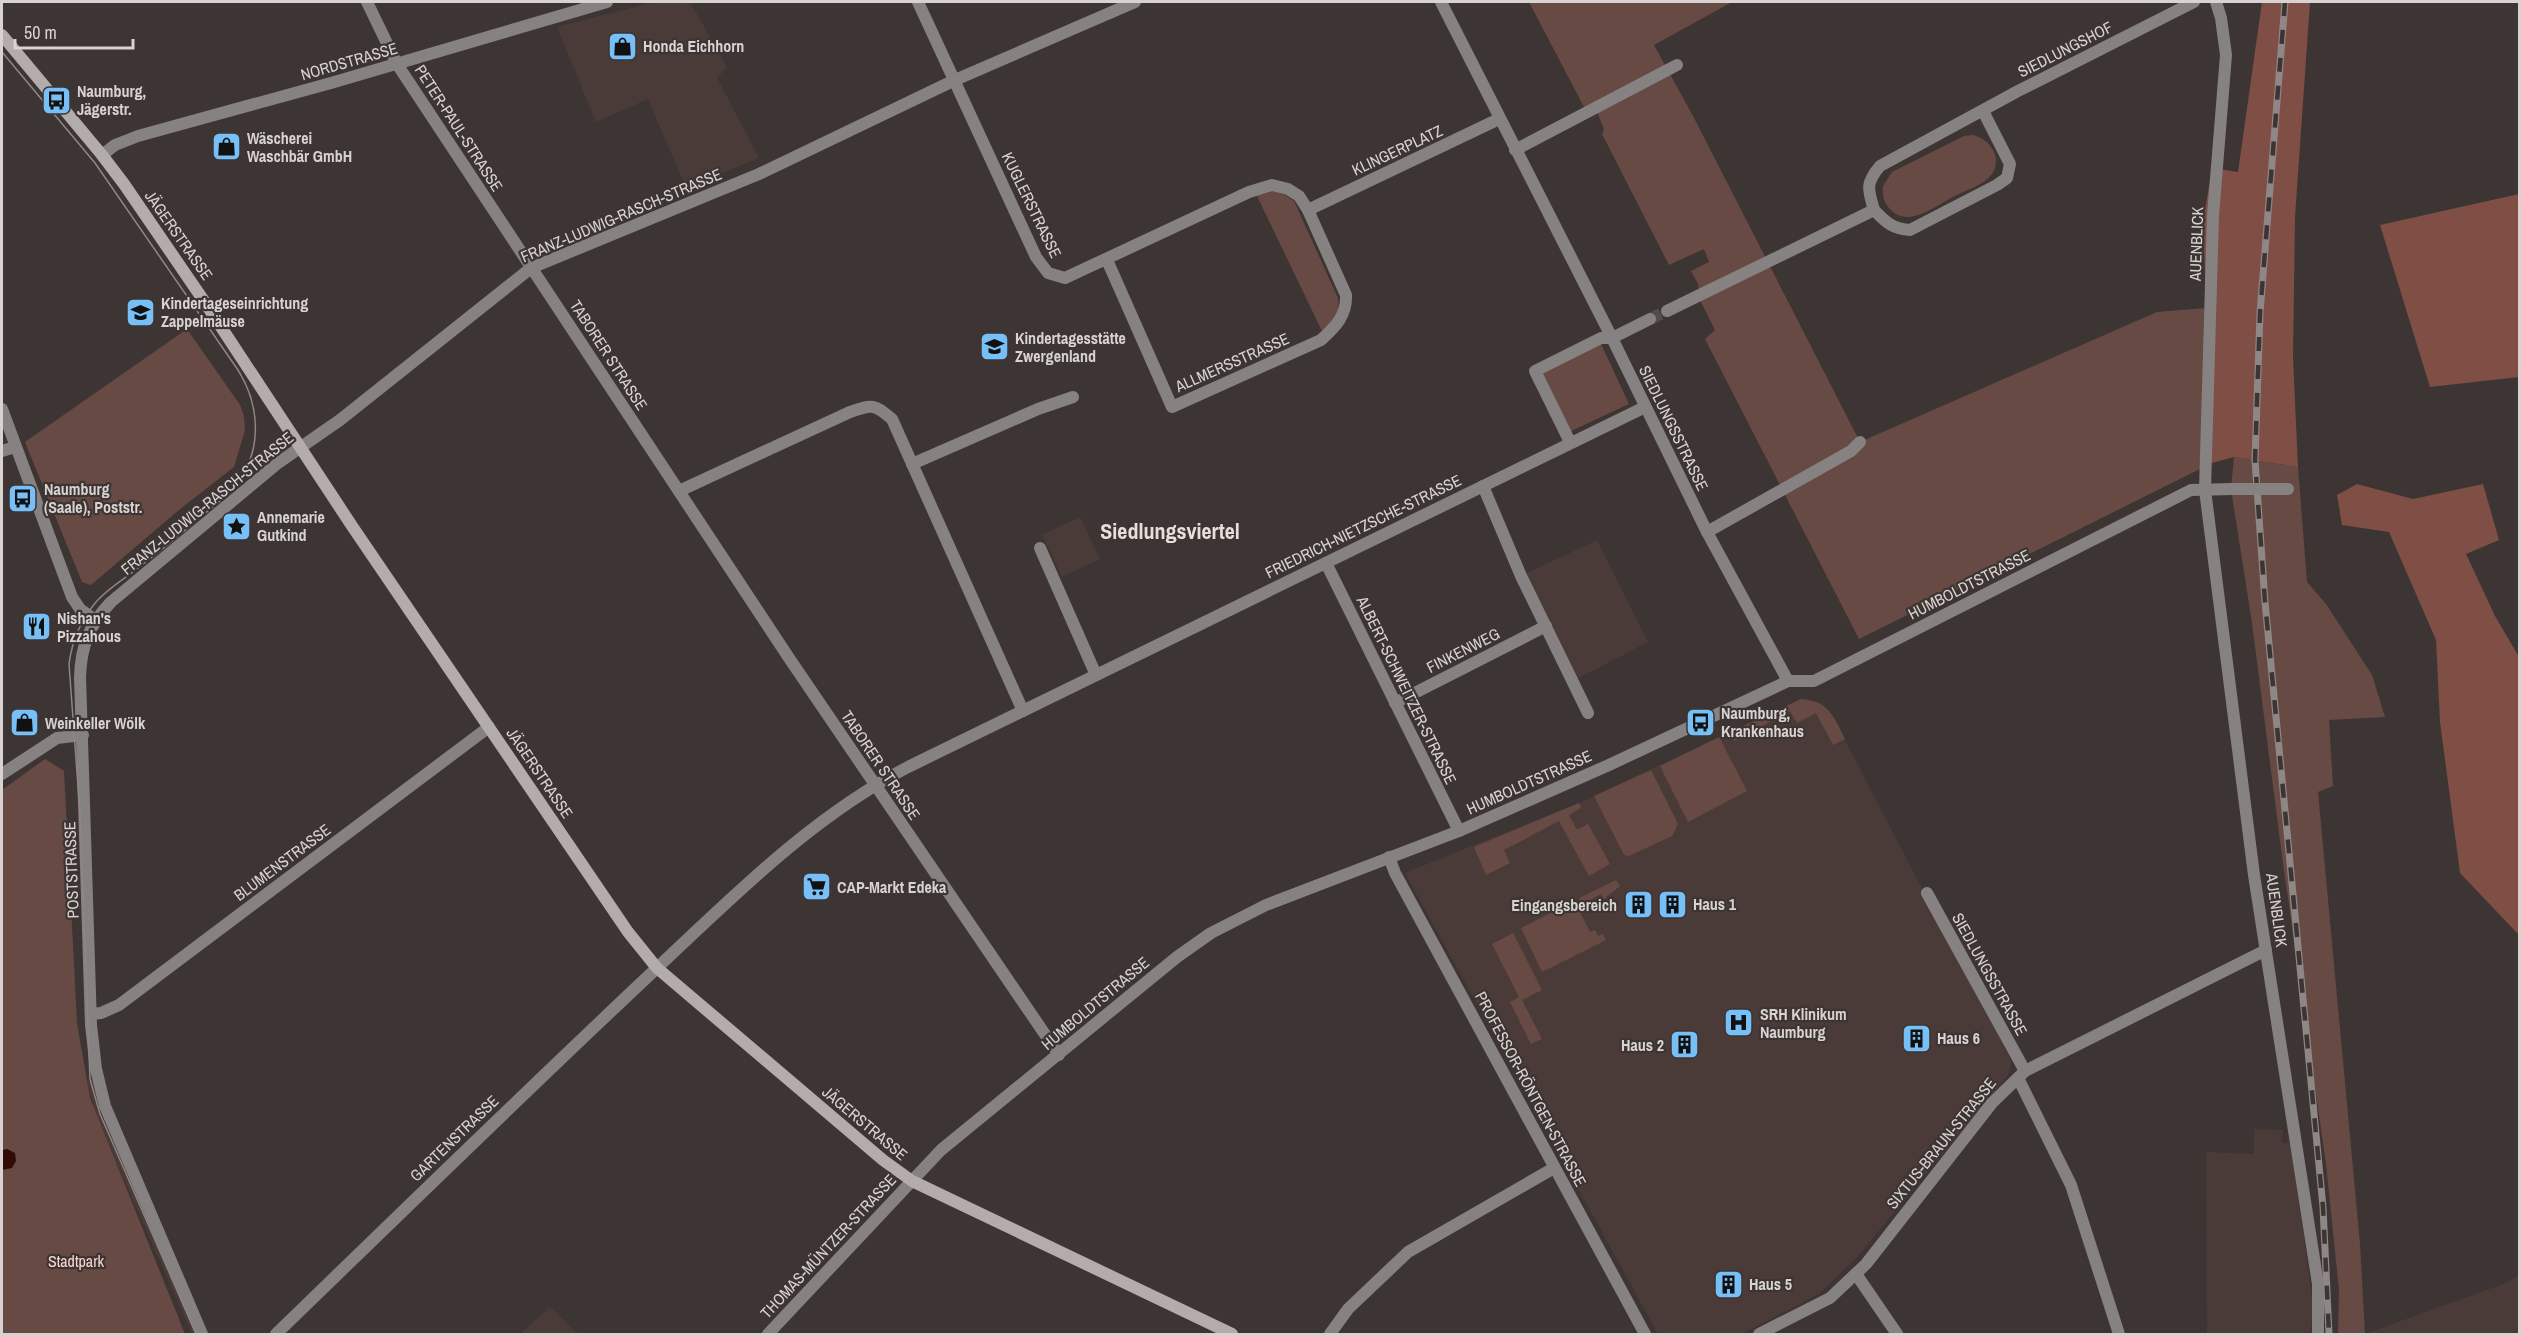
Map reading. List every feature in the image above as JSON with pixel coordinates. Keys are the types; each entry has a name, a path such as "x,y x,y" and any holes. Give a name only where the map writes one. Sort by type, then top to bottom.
{"main road":[{"name":"JÄGERSTRASSE","path":"2,35 102,155 204,301 300,448 633,939 657,968 874,1152 912,1181 1232,1335"}],"street":[{"name":"PETER-PAUL-STRASSE","path":"367,2 397,64 531,268"},
{"name":"NORDSTRASSE","path":"102,155 115,145 138,136 397,64 607,2"},
{"name":"KUGLERSTRASSE","path":"918,2 1036,257 1048,273 1065,278 1248,192 1272,185 1288,189 1299,196 1308,210"},
{"name":"FRANZ-LUDWIG-RASCH-STRASSE","path":"95,620 118,596 278,463 340,420 531,268 759,174 956,80 1135,2"},
{"name":"SIEDLUNGSSTRASSE","path":"1441,2 1612,338 1707,532 1788,681"},
{"name":"SIEDLUNGSHOF","path":"1874,210 1868,189 1872,176 1880,166 2194,2"},
{"name":"AUENBLICK","path":"2216,2 2221,18 2226,55 2213,216 2205,490 2266,950 2318,1284 2318,1335"},
{"path":"1515,150 1677,65"},
{"path":"1667,310 1874,210 1887,224 1897,229 1910,230 2007,178 2010,164 1983,111"},
{"name":"KLINGERPLATZ","path":"1308,210 1499,119"},
{"name":"ALLMERSSTRASSE","path":"1107,260 1172,407 1321,340 1338,324 1346,308 1346,296 1308,210"},
{"name":"TABORER STRASSE","path":"531,268 874,785 1059,1055"},
{"path":"1570,442 1535,371 1601,338 1612,338 1650,319"},
{"path":"912,464 1038,409 1073,397"},
{"path":"679,491 850,412 870,405 878,408 892,419 1023,711"},
{"name":"FRIEDRICH-NIETZSCHE-STRASSE","path":"657,968 753,877 874,785 1645,407"},
{"path":"2,409 72,596 80,609 95,620"},
{"path":"1707,532 1851,451 1860,442"},
{"path":"2,451 15,447"},
{"path":"1483,486 1521,576 1588,713"},
{"path":"2205,490 2288,489"},
{"name":"HUMBOLDTSTRASSE","path":"912,1181 941,1150 1178,957 1211,933 1257,909 1459,831 1618,761 1788,681 1814,681 2191,490 2205,490"},
{"path":"1040,548 1096,675"},
{"name":"ALBERT-SCHWEITZER-STRASSE","path":"1326,563 1459,831"},
{"name":"POSTSTRASSE","path":"95,620 84,641 81,655 94,1055 105,1106 202,1335"},
{"name":"FINKENWEG","path":"1395,703 1546,626"},
{"name":"BLUMENSTRASSE","path":"91,1014 101,1013 119,1005 489,727"},
{"path":"2,774 57,738 83,735"},
{"name":"PROFESSOR-RÖNTGEN-STRASSE","path":"1389,857 1395,873 1645,1335"},
{"name":"SIEDLUNGSSTRASSE","path":"1927,893 2021,1074 2072,1185 2119,1335"},
{"name":"SIXTUS-BRAUN-STRASSE","path":"1759,1335 1830,1298 1856,1274 1992,1103 2021,1074 2266,950"},
{"name":"GARTENSTRASSE","path":"276,1335 485,1131 657,968"},
{"path":"1330,1335 1348,1309 1408,1252 1554,1168"},
{"name":"THOMAS-MÜNTZER-STRASSE","path":"768,1335 912,1181"},
{"path":"1856,1274 1897,1335"}],"shaded area":[{"path":"654,2 690,2 727,67 717,78 759,158 686,188 648,99 596,122 557,27"},
{"path":"2262,2 2310,2 2295,217 2293,358 2298,467 2234,457 2212,463 2203,222 2212,168 2238,172"},
{"path":"2519,194 2519,377 2430,387 2380,225"},
{"path":"2357,484 2413,499 2483,484 2499,540 2466,554 2495,616 2519,657 2519,935 2460,873 2440,722 2436,640 2389,532 2342,525 2337,495"},
{"path":"1080,517 1100,559 1062,577 1042,535"},
{"path":"1597,540 1648,642 1573,681 1521,576"},
{"name":"SRH Klinikum Naumburg","path":"1801,699 1821,703 1833,717 2011,1060 2009,1074 1858,1256 1819,1294 1742,1334 1658,1334 1405,873 1579,803"},
{"path":"95,1078 201,1334 192,1334 96,1116 87,1081"},
{"path":"2254,1129 2283,1130 2282,1143 2291,1143 2313,1305 2310,1334 2207,1334 2206,1152 2254,1154"},
{"path":"7,1149 15,1153 16,1161 12,1168 2,1170 2,1150"},
{"path":"2519,1275 2519,1334 2365,1334 2506,1283"},
{"path":"550,1307 578,1334 520,1334"}],"green space":[{"path":"1529,2 1732,2 1654,45 1693,116 1860,442 2157,312 2206,308 2212,463 1859,639 1705,339 1715,330 1700,300 1698,284 1691,271 1709,262 1704,249 1669,265 1602,134 1604,129 1598,114 1584,107"},
{"path":"1973,135 1985,141 1993,150 1996,162 1989,178 1915,216 1899,216 1887,206 1883,186 1892,172 1964,136"},
{"path":"1274,191 1294,201 1338,298 1336,318 1322,331 1257,196"},
{"path":"187,329 240,405 244,416 245,430 234,467 180,509 91,585 82,582 25,442"},
{"path":"1601,344 1629,404 1569,432 1540,373"},
{"path":"2234,457 2298,467 2307,582 2326,604 2372,675 2385,717 2329,720 2333,786 2318,792 2360,1244 2365,1334 2338,1334 2339,1290 2326,1164 2282,856 2252,623 2231,489"},
{"path":"1801,699 1810,700 1824,707 1834,717 1845,739 1833,745 1816,713 1797,723 1790,711 1734,741 1730,732"},
{"path":"1719,737 1747,791 1688,822 1660,766"},
{"name":"Stadtpark","path":"45,759 64,771 77,1023 90,1098 185,1334 2,1334 2,790"},
{"path":"1651,770 1678,824 1672,836 1629,856 1624,855 1594,796"},
{"path":"1579,803 1581,808 1569,815 1577,830 1588,824 1610,864 1589,876 1559,821 1504,850 1510,863 1486,875 1474,847"},
{"path":"1616,880 1620,886 1604,899 1601,894 1582,904 1579,898"},
{"path":"1574,901 1590,932 1595,930 1598,936 1603,934 1606,940 1542,972 1521,928"},
{"path":"1513,933 1542,990 1522,1000 1542,1039 1531,1044 1510,1002 1519,997 1492,944"}],"tunnel":[{"path":"1650,319 1667,311"}],"tram line":[{"path":"2,52 95,163 238,370 246,384 254,415 254,445 243,475 221,500 100,597 85,616 78,631 69,664 80,813 90,1079 100,1114 196,1334"}],"railway":[{"path":"2285,2 2260,313 2255,460 2265,602 2323,1207 2329,1334"}],"place":[{"name":"Honda Eichhorn","path":"622,46"},
{"name":"Naumburg, Jägerstr.","path":"56,100"},
{"name":"Wäscherei Waschbär GmbH","path":"226,147"},
{"name":"Kindertageseinrichtung Zappelmäuse","path":"140,312"},
{"name":"Kindertagesstätte Zwergenland","path":"994,347"},
{"name":"Naumburg (Saale), Poststr.","path":"23,498"},
{"name":"Annemarie Gutkind","path":"236,526"},
{"name":"Nishan's Pizzahous","path":"36,627"},
{"name":"Naumburg, Krankenhaus","path":"1700,722"},
{"name":"Weinkeller Wölk","path":"24,723"},
{"name":"CAP-Markt Edeka","path":"816,887"},
{"name":"Haus 1","path":"1672,904"},
{"name":"Eingangsbereich","path":"1638,905"},
{"name":"SRH Klinikum Naumburg","path":"1739,1023"},
{"name":"Haus 6","path":"1916,1038"},
{"name":"Haus 2","path":"1685,1045"},
{"name":"Haus 5","path":"1728,1284"}],"district":[{"name":"Siedlungsviertel","path":"1170,531"}]}
